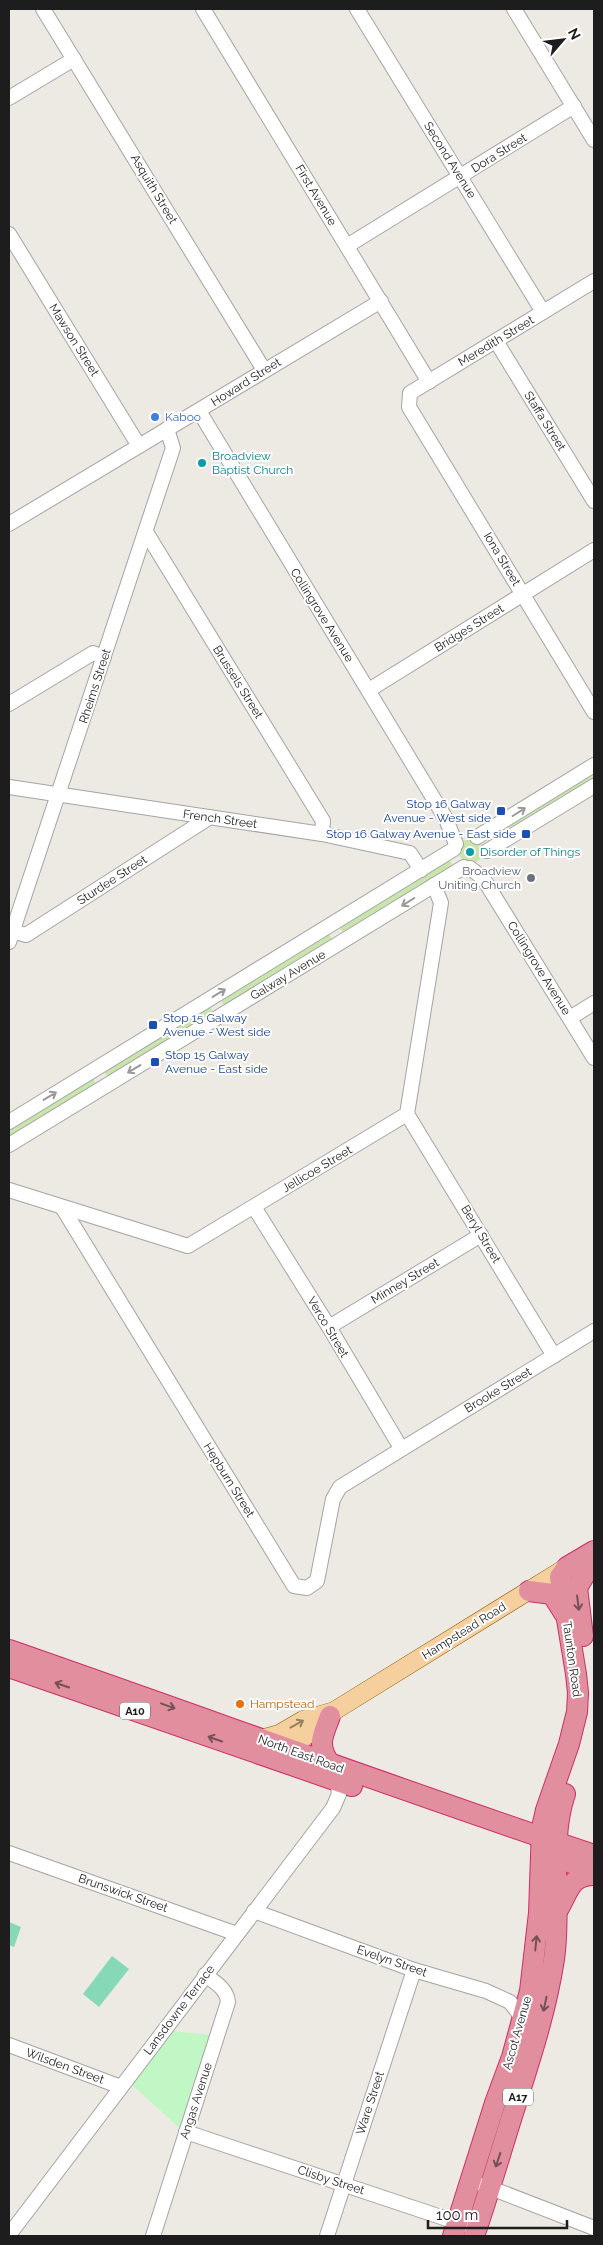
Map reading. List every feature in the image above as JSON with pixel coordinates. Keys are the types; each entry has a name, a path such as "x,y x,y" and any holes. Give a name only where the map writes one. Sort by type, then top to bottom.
{"highway":[{"name":"Hampstead Road","path":"567,1567 594,1551"},
{"name":"Taunton Road","path":"549,1848 584,1732 589,1707 590,1684 577,1588 594,1559"},
{"name":"Taunton Road","path":"549,1848 546,1810 569,1744 577,1712 577,1684 560,1578 567,1567"},
{"path":"529,1591 552,1594 566,1616"},
{"name":"North East Road","path":"9,1650 261,1747"},
{"name":"North East Road","path":"9,1667 261,1747 333,1772 549,1848 594,1871"},
{"path":"332,1713 321,1743 322,1752 333,1772"},
{"path":"261,1747 287,1747"},
{"name":"North East Road","path":"287,1747 333,1772"},
{"name":"North East Road","path":"549,1848 594,1856"},
{"name":"Ascot Avenue","path":"475,2233 545,2008 554,1956 557,1911 549,1848"},
{"name":"Ascot Avenue","path":"455,2229 530,1991 541,1892 549,1848"},
{"path":"557,1911 574,1880 581,1876 594,1875"}],"main road":[{"name":"Hampstead Road","path":"287,1747 302,1739 332,1713 567,1567"},
{"name":"Hampstead Road","path":"261,1747 303,1720 332,1713"}],"street":[{"name":"Asquith Street","path":"43,9 264,370"},
{"name":"First Avenue","path":"203,9 429,382"},
{"name":"Second Avenue","path":"357,9 543,312"},
{"path":"514,9 594,140"},
{"path":"9,98 74,59"},
{"name":"Dora Street","path":"347,246 574,106"},
{"name":"Mawson Street","path":"9,234 139,446"},
{"name":"Meredith Street","path":"409,407 410,393 594,281"},
{"name":"Howard Street","path":"10,522 381,301"},
{"name":"Staffa Street","path":"496,341 594,501"},
{"name":"Iona Street","path":"409,407 594,712"},
{"name":"Collingrove Avenue","path":"198,411 446,819 458,844 455,858 476,862 594,1058"},
{"name":"Rheims Street","path":"10,937 59,796 173,448 167,429"},
{"name":"Brussels Street","path":"146,532 323,821 322,834"},
{"name":"Bridges Street","path":"369,690 594,550"},
{"path":"9,704 93,653 104,657"},
{"path":"458,844 477,837 594,765"},
{"name":"Galway Avenue","path":"9,1145 476,862 594,786"},
{"name":"French Street","path":"9,787 322,834 410,853 420,870"},
{"name":"Sturdee Street","path":"10,937 26,935 210,817"},
{"path":"476,862 485,844 477,837"},
{"name":"Galway Avenue","path":"9,1122 420,870 458,844"},
{"path":"407,1114 441,903 434,886"},
{"path":"570,1018 594,1003"},
{"name":"Jellicoe Street","path":"9,1190 188,1246 407,1114"},
{"name":"Beryl Street","path":"407,1114 554,1356"},
{"name":"Verco Street","path":"254,1207 401,1448"},
{"name":"Hepburn Street","path":"62,1208 294,1586 307,1588 317,1581 333,1499 340,1487 401,1448"},
{"name":"Minney Street","path":"329,1328 481,1235"},
{"name":"Brooke Street","path":"401,1448 594,1331"},
{"name":"Lansdowne Terrace","path":"9,2233 337,1802 339,1794 333,1772"},
{"name":"Brunswick Street","path":"9,1853 237,1934"},
{"name":"Evelyn Street","path":"254,1912 414,1970 486,1991 510,2002 523,2018"},
{"name":"Ware Street","path":"327,2236 414,1970"},
{"name":"Angas Avenue","path":"153,2236 228,2002 228,1995 223,1989 205,1975"},
{"name":"Wilsden Street","path":"9,2045 121,2087"},
{"name":"Clisby Street","path":"186,2132 344,2184 455,2229 475,2233"},
{"path":"470,2180 594,2228"}],"green space":[{"path":"594,767 594,781 490,845 487,838"},
{"path":"471,839 476,840 482,846 482,856 476,862 471,863 466,862 460,856 459,851 460,846 466,840"},
{"path":"449,860 454,867 344,933 339,927"},
{"path":"329,933 332,940 228,1005 223,1004 220,999"},
{"path":"210,1006 213,1014 109,1077 103,1071"},
{"path":"93,1077 96,1086 9,1138 9,1126"},
{"path":"9,1922 21,1927 14,1947 9,1945"},
{"path":"112,1956 129,1969 99,2007 83,1994"},
{"path":"172,2031 211,2035 182,2130 132,2085"}],"place":[{"name":"Kaboo","path":"155,417"},
{"name":"Broadview Baptist Church","path":"202,463"},
{"name":"Stop 16 Galway Avenue - West side","path":"501,811"},
{"name":"Stop 16 Galway Avenue - East side","path":"526,834"},
{"name":"Disorder of Things","path":"470,852"},
{"name":"Broadview Uniting Church","path":"531,878"},
{"name":"Stop 15 Galway Avenue - West side","path":"153,1025"},
{"name":"Stop 15 Galway Avenue - East side","path":"155,1062"},
{"name":"Hampstead","path":"240,1704"}]}
